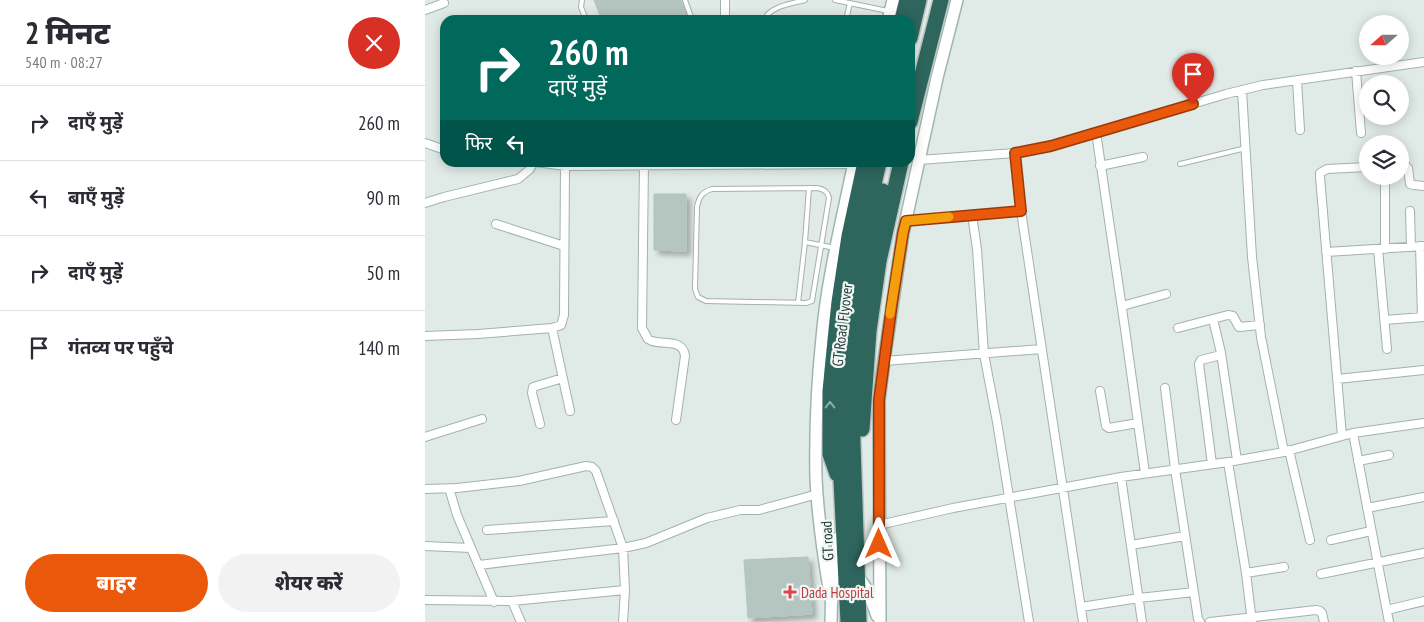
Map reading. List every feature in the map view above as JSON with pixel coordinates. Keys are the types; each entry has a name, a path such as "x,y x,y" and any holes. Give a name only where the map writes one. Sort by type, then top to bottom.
{"highway":[{"path":"893,13 907,0"},
{"path":"915,17 919,0"},
{"path":"915,60 930,0"},
{"path":"915,102 941,0"},
{"path":"848,491 830,454 830,390 839,302 858,167"},
{"name":"GT Road Flyover","path":"848,491 840,460 847,330 857,261 878,167"},
{"name":"GT Road Flyover","path":"848,491 852,397 858,329 868,260 888,167"},
{"path":"848,491 861,458 863,401 869,331 879,261 900,167"},
{"name":"GT road","path":"848,491 843,516 848,622"},
{"name":"GT road","path":"848,491 857,575 859,622"}],"street":[{"path":"725,0 725,15"},
{"path":"879,622 879,400 903,233 957,0"},
{"path":"425,10 444,3"},
{"path":"919,160 1015,153 1051,146 1242,90 1297,80 1424,62"},
{"path":"1356,71 1361,133"},
{"path":"1297,80 1300,130"},
{"path":"1242,90 1252,257 1260,325 1287,451 1310,540"},
{"path":"1096,132 1145,473"},
{"path":"425,143 440,148"},
{"path":"1015,153 1021,211 1083,622"},
{"path":"1101,166 1143,157"},
{"path":"425,203 518,179 524,176 531,167"},
{"path":"425,336 478,334 552,328 561,325 563,321 565,167"},
{"path":"644,167 642,328 652,341 680,345 684,351 685,356 676,420"},
{"path":"831,600 816,480 816,422 822,337 837,248 857,167"},
{"path":"1342,436 1319,177 1320,173 1327,169 1359,168"},
{"path":"1409,179 1410,184 1414,186 1424,186"},
{"path":"1385,186 1381,249 1387,349"},
{"path":"906,221 1021,211"},
{"path":"1410,211 1411,247"},
{"path":"973,215 984,354 1029,622"},
{"path":"496,224 564,246"},
{"path":"1326,252 1422,246 1423,317 1384,320"},
{"path":"1122,306 1166,294"},
{"path":"1178,328 1231,315 1239,327 1260,325"},
{"path":"1213,319 1221,355 1237,460"},
{"path":"552,328 570,411"},
{"path":"884,361 1042,349"},
{"path":"1212,464 1199,364 1201,360 1221,355"},
{"path":"1337,379 1424,370"},
{"path":"540,424 532,393 533,387 563,378"},
{"path":"1165,388 1185,536 1200,622"},
{"path":"1100,391 1106,426 1109,428 1138,424"},
{"path":"425,437 482,419"},
{"path":"879,525 1009,497 1145,473 1228,462 1287,451 1353,433 1424,423"},
{"path":"1353,433 1389,622"},
{"path":"1358,461 1389,455"},
{"path":"1228,462 1252,620"},
{"path":"425,489 519,481 589,466 592,467 623,548 625,590 623,622"},
{"path":"1121,477 1143,622"},
{"path":"449,488 457,515 495,602"},
{"path":"479,565 623,548 646,543 707,518 741,510 759,510 818,494"},
{"path":"1367,508 1424,497"},
{"path":"831,622 833,577 843,516"},
{"path":"487,530 614,521"},
{"path":"1331,540 1371,531"},
{"path":"1131,545 1185,536"},
{"path":"425,546 471,548"},
{"path":"1321,574 1424,553"},
{"path":"1246,573 1284,567"},
{"path":"857,575 868,591 879,622"},
{"path":"425,600 495,602 625,590"},
{"path":"1081,607 1194,592"},
{"path":"512,601 521,622"},
{"path":"1387,610 1424,601"},
{"path":"1210,622 1252,620 1316,610 1322,613 1324,622"}],"lane":[{"path":"582,0 581,7 584,15"},
{"path":"685,0 690,15"},
{"path":"767,15 777,8 805,0"},
{"path":"835,0 893,13"},
{"path":"869,7 871,0"},
{"path":"848,15 849,3"},
{"path":"1180,164 1245,148"},
{"path":"799,303 809,188"},
{"path":"712,189 823,189 829,198 820,245 813,299 809,302 705,302 698,297 695,290 697,207 701,194 706,191 712,189"},
{"path":"805,242 837,248"}],"building":[{"path":"594,0 681,0 686,15 600,15"},
{"path":"654,194 686,194 686,251 654,250"},
{"path":"808,557 812,614 748,618 744,560"}],"slow traffic":[{"path":"890,314 906,221 949,217"}],"place":[{"name":"Dada Hospital","path":"790,592"}],"route":[{"path":"879,544 879,400 906,221 1021,211 1015,153 1051,146 1193,104"}]}
